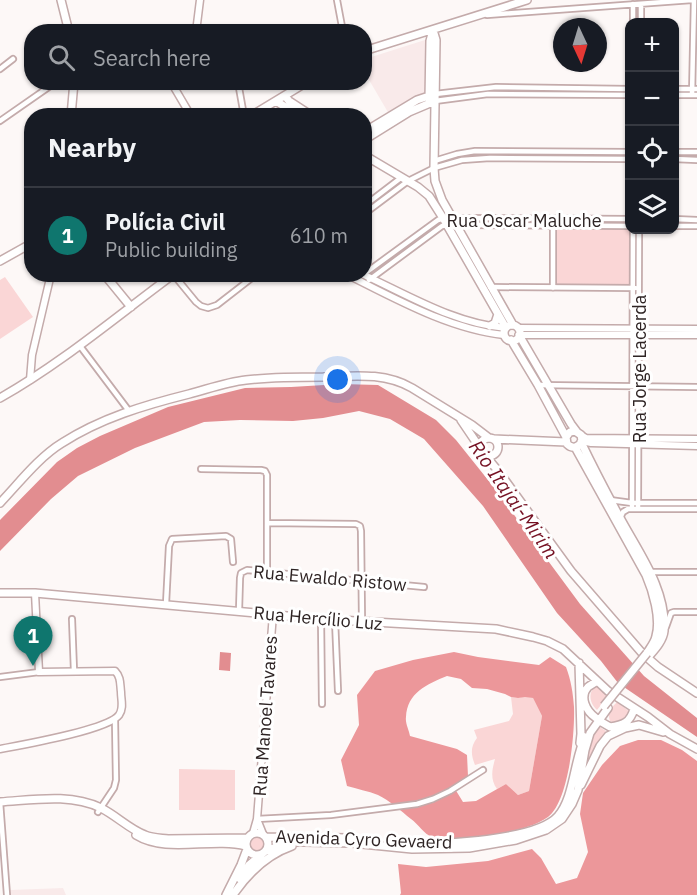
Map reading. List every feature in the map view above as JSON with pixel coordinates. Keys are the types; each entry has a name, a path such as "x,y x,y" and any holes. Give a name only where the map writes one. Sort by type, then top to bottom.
{"main road":[{"path":"61,0 67,24"},
{"path":"372,49 527,0"},
{"path":"433,30 430,41 434,164 437,188 450,222 482,287 498,314 512,330"},
{"path":"71,108 73,90"},
{"path":"264,108 295,90"},
{"path":"285,96 300,108"},
{"path":"372,134 417,100 432,98"},
{"path":"276,101 287,108"},
{"path":"372,128 392,119"},
{"path":"372,160 429,196 450,222 490,287 512,330 580,438 660,594 664,632 660,643 649,654"},
{"path":"0,261 24,248"},
{"path":"110,282 131,308"},
{"path":"0,398 80,346 165,282"},
{"path":"490,326 495,323 498,314"},
{"path":"512,330 507,338 511,340 538,385 568,446 579,446 580,438"},
{"path":"0,503 59,444 88,428 129,411 236,381 264,378 370,376 403,383 497,443 499,472"},
{"path":"460,418 482,452 571,571 642,653 658,667 697,693"},
{"path":"566,439 570,432 580,438"},
{"path":"482,452 480,444 483,440 566,439"},
{"path":"482,452 492,455 504,444 514,440"},
{"path":"575,447 651,587 657,632 649,654"},
{"name":"Rua Hercílio Luz","path":"0,593 35,593 321,619 502,630 547,641 563,649 597,681 647,721 697,749"},
{"name":"Avenida Cyro Gevaerd","path":"265,835 338,837 425,844 482,840 547,824 558,815 568,795 579,748 604,709 649,654"},
{"path":"579,663 582,734 579,748"},
{"path":"580,688 586,680 597,681"},
{"path":"597,681 589,686 584,695 588,712 610,727 628,722 647,721"},
{"path":"628,722 634,709"},
{"name":"Avenida Cyro Gevaerd","path":"265,852 289,842 344,843 425,850 469,848 498,844 540,833 553,827 567,813 578,790 587,741 597,719"},
{"path":"578,790 600,746 608,736 647,721"},
{"path":"0,805 44,801 71,802 99,810 144,840 166,844 222,841 256,832 265,835 268,844 265,852 247,868 232,895"},
{"path":"226,895 241,865 250,835"},
{"path":"222,841 246,848 252,854 265,852"},
{"path":"232,895 250,872 264,861 285,848 304,842"}],"street":[{"path":"196,24 200,0"},
{"path":"337,0 342,24"},
{"path":"478,15 693,0 695,95 679,95"},
{"path":"633,4 633,18"},
{"path":"641,4 641,18"},
{"path":"0,69 13,59"},
{"path":"594,88 594,95"},
{"path":"432,98 488,91 625,88"},
{"path":"679,89 695,89"},
{"path":"0,121 45,90"},
{"path":"176,90 186,108"},
{"path":"239,90 243,108"},
{"path":"537,91 625,95"},
{"path":"490,151 490,158"},
{"path":"374,203 405,179 434,164 463,153 490,151 625,152"},
{"path":"533,151 533,158"},
{"path":"581,152 581,159"},
{"path":"679,152 697,152"},
{"path":"687,159 688,152"},
{"path":"434,164 490,158 625,159"},
{"path":"679,159 697,160"},
{"path":"515,219 515,225"},
{"name":"Rua Oscar Maluche","path":"372,279 450,222 515,219 625,219"},
{"path":"552,288 553,219"},
{"path":"615,219 615,226"},
{"path":"679,219 697,220"},
{"name":"Rua Oscar Maluche","path":"372,269 438,220 515,225 625,226"},
{"path":"679,226 697,226"},
{"name":"Rua Jorge Lacerda","path":"633,234 632,288 639,387 635,441"},
{"name":"Rua Jorge Lacerda","path":"635,506 632,386 639,288 639,234"},
{"path":"405,244 409,251"},
{"path":"372,279 415,303"},
{"path":"30,380 32,355 49,282"},
{"path":"180,282 196,302 208,308 217,305 247,282"},
{"path":"361,282 483,332 512,330 693,332"},
{"path":"482,287 639,288"},
{"path":"452,318 512,330"},
{"path":"80,346 129,411"},
{"path":"538,385 697,387"},
{"path":"580,438 591,443 697,439"},
{"path":"635,441 697,446"},
{"path":"201,469 265,471 267,475 267,572"},
{"path":"610,500 635,506 684,506 697,503"},
{"path":"620,518 623,512 635,506"},
{"path":"684,506 697,509"},
{"path":"267,523 360,526 362,621"},
{"path":"166,604 172,540 229,537 234,562"},
{"name":"Rua Ewaldo Ristow","path":"239,611 240,573 247,570 424,587"},
{"path":"650,572 697,573"},
{"path":"35,593 39,672"},
{"path":"664,632 671,613 697,612"},
{"name":"Rua Manoel Tavares","path":"250,835 257,819 273,614"},
{"path":"72,619 74,671"},
{"path":"321,619 322,704"},
{"path":"336,620 338,691"},
{"path":"0,677 39,672 110,670 117,672 122,708 115,720 116,780 114,788 99,810"},
{"path":"0,749 84,730 115,720"},
{"path":"257,819 332,815 417,804 433,799 483,770"},
{"path":"0,805 2,861 7,895"},
{"name":"Rua Manoel Tavares","path":"257,819 265,835"}],"shaded area":[{"path":"425,40 425,94 389,114 372,85 372,57"},
{"path":"556,228 625,229 625,234 629,234 629,286 557,285"},
{"path":"5,277 33,317 0,339 0,280"},
{"path":"341,384 378,385 436,420 456,440 492,485 580,604 644,676 697,718 697,737 618,683 557,613 483,506 424,439 390,419 359,411 293,421 204,422 135,448 78,476 51,499 0,551 0,520 57,462 100,436 168,407 245,388"},
{"path":"220,652 231,653 230,671 219,670"},
{"path":"454,652 539,665 550,657 566,667 574,707 572,749 561,797 548,817 528,827 506,832 461,839 438,839 426,834 414,821 382,797 347,786 341,760 359,725 357,695 375,671 413,660","holes":["447,676 461,679 472,688 487,689 511,697 533,698 542,716 529,791 518,795 506,784 476,801 463,802 455,789 468,776 467,755 457,749 410,736 406,717 407,709 419,690"]},
{"path":"596,686 608,696 597,710 590,698 591,691"},
{"path":"511,697 533,698 542,716 529,791 518,795 506,784 497,789 492,774 495,759 475,765 472,751 477,738 474,730 509,721 513,714"},
{"path":"617,702 630,712 628,719 614,723 610,721 609,713"},
{"path":"598,726 606,731 583,768 592,737"},
{"path":"638,740 661,740 682,750 697,761 697,895 400,895 398,864 426,867 488,861 532,849 541,858 556,884 577,878 588,852 580,814 583,793 602,765 620,746"},
{"path":"179,769 235,770 235,810 179,810"},
{"path":"254,837 260,837 264,844 260,851 254,851 250,847 250,841"},
{"path":"63,888 66,895 10,895 10,890"}],"place":[{"name":"Polícia Civil","path":"33,666"}],"water label":[{"name":"Rio Itajaí-Mirim","path":"514,499"}]}
